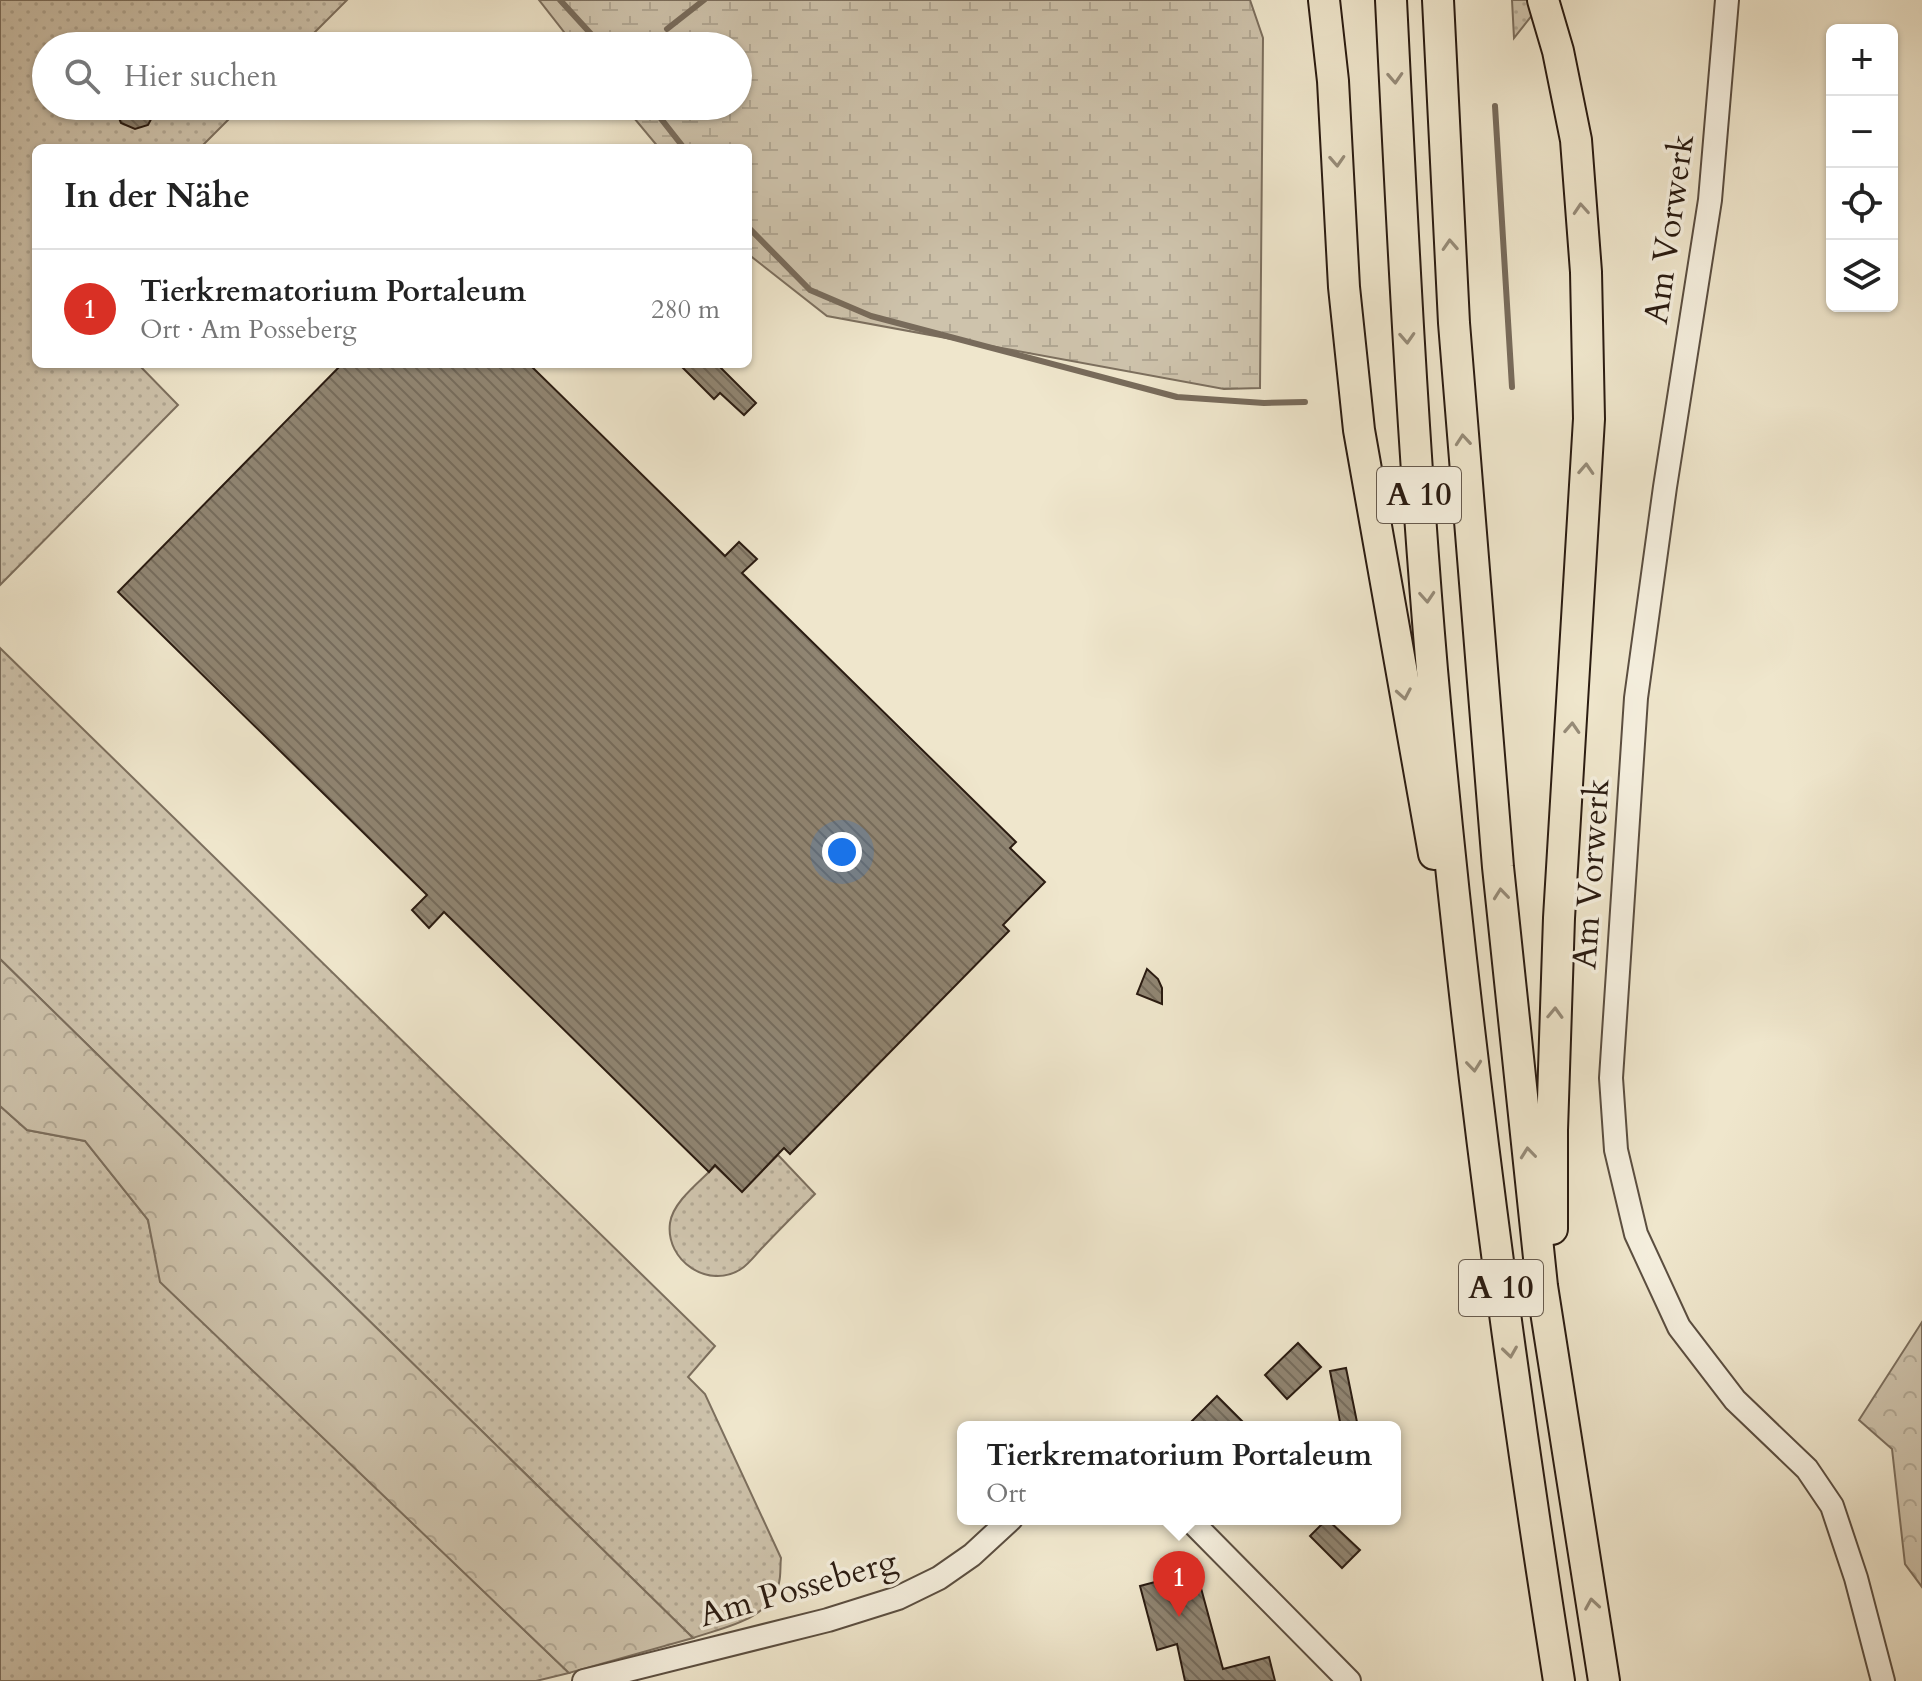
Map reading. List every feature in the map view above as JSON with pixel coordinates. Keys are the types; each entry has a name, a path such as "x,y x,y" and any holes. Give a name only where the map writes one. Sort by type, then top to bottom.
{"highway":[{"path":"1324,0 1333,81 1344,287 1359,430 1432,846 1465,988"},
{"name":"A 10","path":"1391,0 1408,361 1432,671 1489,1204 1559,1681"},
{"name":"A 10","path":"1438,0 1454,323 1495,836 1542,1286 1604,1681"},
{"path":"1542,1286 1554,1217 1552,1130 1559,918 1589,419 1586,272 1576,140 1558,51 1543,0"}],"street":[{"name":"Am Vorwerk","path":"1727,0 1710,200 1636,698 1611,1078 1616,1150 1636,1234 1679,1327 1735,1400 1807,1469 1832,1506 1856,1578 1883,1681"},
{"name":"Am Posseberg","path":"584,1681 828,1620 898,1598 939,1578 961,1563 1004,1525"},
{"path":"1195,1525 1349,1681"}],"green space":[{"path":"0,0 347,0 315,32 32,32 32,120 228,120 204,144 32,144 32,368 142,368 178,405 0,585"},
{"path":"539,0 1250,0 1263,38 1260,388 1224,389 827,316 752,257 752,144 656,144 636,120 752,120 752,32 564,32"},
{"path":"1512,0 1544,0 1514,38"},
{"path":"0,648 715,1346 688,1377 705,1394 781,1558 780,1580 774,1596 756,1614 693,1638 0,959"},
{"path":"0,959 693,1638 569,1673 160,1282 148,1220 85,1141 27,1130 0,1106"},
{"path":"0,1106 27,1130 85,1141 148,1220 161,1282 569,1673 536,1681 0,1681"},
{"path":"778,1155 815,1194 750,1262 729,1275 703,1274 682,1260 670,1237 670,1223 682,1199 715,1166 742,1191"},
{"path":"1922,1322 1922,1587 1905,1564 1892,1449 1859,1420"}],"building":[{"path":"120,120 151,120 148,125 135,129"},
{"path":"338,368 533,368 725,556 739,542 757,559 742,573 1016,842 1010,848 1045,882 1003,925 1009,931 790,1154 784,1148 742,1192 715,1165 709,1172 444,912 429,928 412,910 427,895 118,592"},
{"path":"683,368 721,368 756,403 744,415 720,393 714,399"},
{"path":"1147,969 1158,979 1162,988 1162,1004 1137,994"},
{"path":"1298,1343 1321,1367 1287,1399 1265,1375"},
{"path":"1346,1368 1357,1421 1340,1421 1330,1371"},
{"path":"1217,1396 1242,1421 1192,1421"},
{"path":"1321,1525 1333,1525 1360,1550 1342,1568 1310,1536"},
{"path":"1189,1573 1194,1591 1201,1588 1223,1669 1269,1657 1275,1681 1185,1681 1177,1644 1157,1650 1140,1586"}],"waterway":[{"path":"560,0 589,32"},
{"path":"667,29 704,0"},
{"path":"1495,106 1512,387"},
{"path":"662,120 681,144"},
{"path":"752,231 810,290 871,316 1177,397 1264,403 1305,402"}],"place":[{"name":"Tierkrematorium Portaleum","path":"1179,1617"}]}
